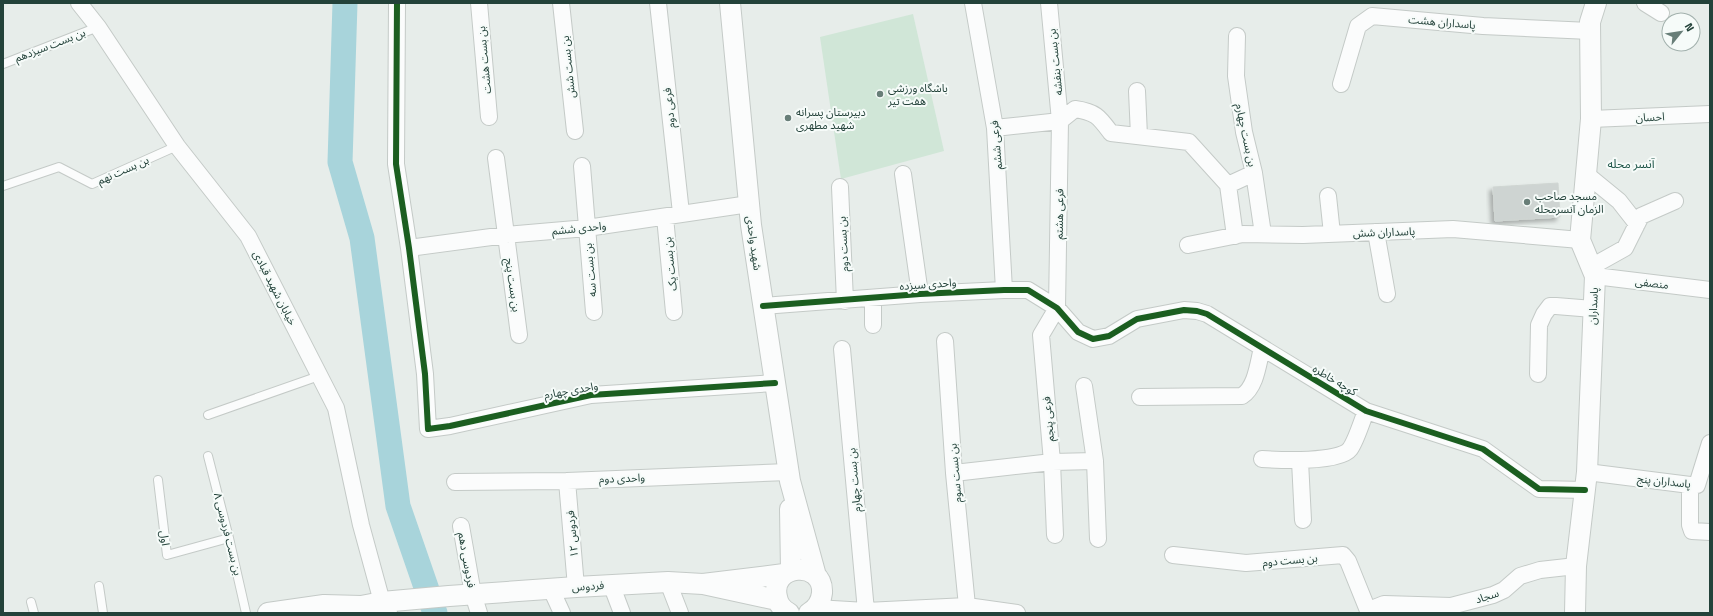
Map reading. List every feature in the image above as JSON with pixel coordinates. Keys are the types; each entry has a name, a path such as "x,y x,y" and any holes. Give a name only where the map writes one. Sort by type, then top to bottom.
{"street":[{"name":"خیابان شهید قبادی","path":"79,3 98,28 177,146 248,236 320,376 336,408 362,525 387,606"},
{"path":"397,3 396,164 409,248"},
{"name":"بن بست هشت","path":"479,3 489,117"},
{"name":"بن بست شش","path":"561,3 575,131"},
{"name":"فرعی دوم","path":"658,3 673,215"},
{"name":"شهید واحدی","path":"730,3 749,204 789,477"},
{"name":"فرعی ششم","path":"973,3 995,128 1004,290"},
{"name":"بن بست بنفشه","path":"1049,3 1060,121"},
{"name":"پاسداران","path":"1575,613 1576,566 1586,481 1593,308 1593,272 1580,240 1591,119 1590,22 1596,3"},
{"path":"1645,3 1661,13"},
{"name":"پاسداران هشت","path":"1341,84 1358,26 1372,16 1483,26 1590,31"},
{"name":"بن بست چهارم","path":"1237,36 1236,76 1244,132 1254,173 1263,234"},
{"path":"1137,91 1139,136"},
{"path":"995,128 1060,121 1075,109 1088,111 1099,117 1111,133 1189,142 1228,185 1235,236"},
{"name":"احسان","path":"1591,119 1710,114"},
{"name":"فرعی هشتم","path":"1057,308 1060,121"},
{"path":"496,158 506,235"},
{"name":"بن بست سه","path":"582,166 594,312"},
{"path":"1228,185 1254,173"},
{"path":"903,174 920,294"},
{"path":"1586,174 1619,201 1637,224"},
{"name":"بن بست دوم","path":"840,188 845,301"},
{"path":"1328,196 1332,234"},
{"path":"1593,272 1625,248 1641,216 1675,201"},
{"name":"واحدی ششم","path":"409,248 506,235 587,228 749,204"},
{"name":"بن بست یک","path":"673,215 674,312"},
{"name":"پاسداران شش","path":"1188,245 1243,234 1303,235 1453,229 1580,240"},
{"path":"1376,232 1387,294"},
{"name":"بن بست پنج","path":"506,235 520,335"},
{"name":"واحدی چهارم","path":"409,248 424,374 428,429 450,426 591,395 775,383"},
{"name":"منصفی","path":"1593,272 1710,290"},
{"name":"واحدی سیزده","path":"763,306 873,299 920,294 1028,290 1057,308 1078,332"},
{"path":"873,299 873,325"},
{"path":"1538,374 1539,325 1550,306 1593,308"},
{"name":"فرعی پنجم","path":"1055,535 1052,462 1041,335 1057,308"},
{"name":"كوچه خاطره","path":"1078,332 1093,339 1109,336 1137,319 1184,310 1197,311 1207,314 1366,411 1483,449 1539,488 1586,481"},
{"name":"بن بست سوم","path":"945,341 954,473 966,606"},
{"path":"1140,397 1242,396 1248,393 1252,386 1262,348"},
{"name":"بن بست چهارم","path":"842,349 866,611"},
{"path":"1084,386 1095,461 1098,539"},
{"path":"1262,459 1300,461 1341,455 1350,450 1366,411"},
{"name":"پاسداران پنج","path":"1586,481 1699,486 1710,443"},
{"path":"954,473 1052,462 1095,461"},
{"path":"1300,461 1303,520"},
{"path":"789,477 816,576 822,589 820,602 812,611"},
{"path":"783,608 777,586 788,572 789,477"},
{"name":"واحدی دوم","path":"455,482 789,477"},
{"name":"فردوس ۱۲","path":"567,481 576,587"},
{"path":"1699,486 1690,525 1692,531 1710,532"},
{"name":"فردوسی دهم","path":"461,526 479,613"},
{"name":"بن بست دوم","path":"1173,555 1246,563 1343,555 1348,561 1369,612"},
{"name":"سجاد","path":"1369,612 1384,604 1451,606 1493,595 1504,590 1520,576 1540,570 1576,566"},
{"path":"703,584 804,570 816,576"},
{"path":"668,582 680,613"},
{"name":"فردوس","path":"268,613 324,605 356,610 449,596 611,584 668,582 703,584"},
{"path":"611,584 622,613"},
{"path":"703,584 783,608"},
{"path":"551,588 562,613"},
{"path":"812,611 866,611 966,606 1017,613"}],"lane":[{"name":"بن بست سیزدهم","path":"3,64 98,28"},
{"name":"بن بست نهم","path":"3,186 59,167 92,184 177,146"},
{"path":"208,415 320,376"},
{"name":"بن بست فردوسی ۸","path":"208,456 246,613"},
{"name":"اول","path":"158,480 167,556 229,538"},
{"path":"99,586 103,613"},
{"path":"31,602 34,613"}],"green space":[{"name":"باشگاه ورزشی هفت تیر","path":"913,14 944,151 841,179 820,37"}],"building":[{"name":"مسجد صاحب الزمان آنسرمحله","path":"1558,183 1560,217 1495,221 1493,187"}],"waterway":[{"path":"345,3 340,162 362,238 398,506 435,613"}],"cycle path":[{"path":"397,3 396,164 409,248 425,374 428,429 450,426 591,395 775,383"},
{"path":"763,306 920,294 1028,290 1057,308 1078,332 1093,339 1109,336 1137,319 1184,310 1197,311 1207,314 1366,411 1483,449 1539,489 1585,490"}],"place":[{"name":"باشگاه ورزشی هفت تیر","path":"880,94"},
{"name":"دبیرستان پسرانه شهید مطهری","path":"788,118"},
{"name":"مسجد صاحب الزمان آنسرمحله","path":"1527,202"}],"district":[{"name":"آنسر محله","path":"1631,163"}]}
